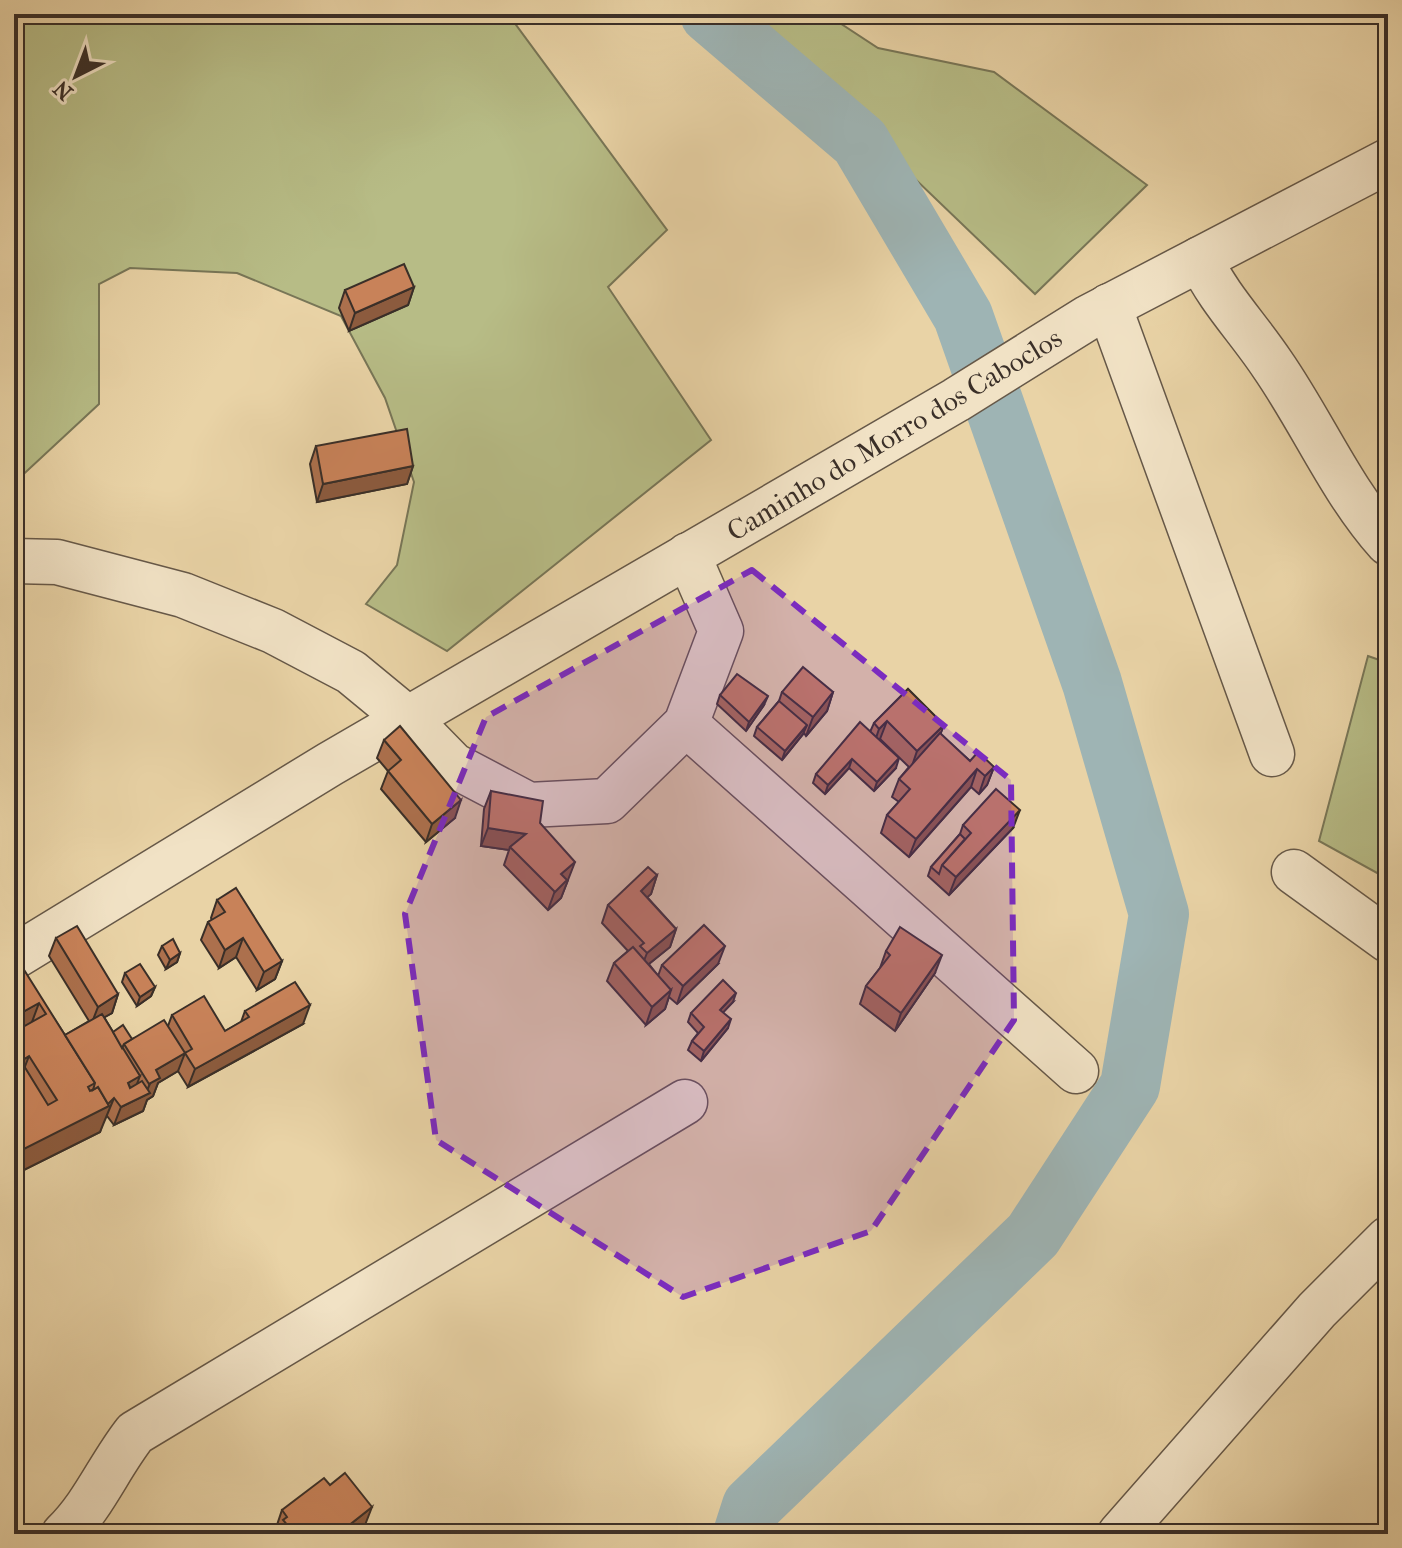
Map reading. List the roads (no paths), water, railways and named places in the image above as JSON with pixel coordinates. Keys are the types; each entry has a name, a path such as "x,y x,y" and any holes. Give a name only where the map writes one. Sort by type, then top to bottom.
{"street":[{"name":"Caminho do Morro dos Caboclos","path":"14,957 408,719 956,400 1099,312 1388,161"},
{"path":"1200,259 1215,290 1272,364 1360,512 1388,543"},
{"path":"1099,312 1272,754"},
{"path":"14,561 57,562 183,595 247,621 351,672 408,719 453,765 529,805 546,807 607,801 686,724 721,631 688,555"},
{"path":"686,724 1076,1071"},
{"path":"1294,872 1388,940"},
{"path":"64,1534 80,1518 118,1454 135,1433 685,1102"},
{"path":"1120,1534 1317,1310 1388,1239"}],"waterway":[{"path":"710,14 860,142 963,316 1092,683 1159,914 1130,1086 1033,1235 752,1506 743,1534"}]}
